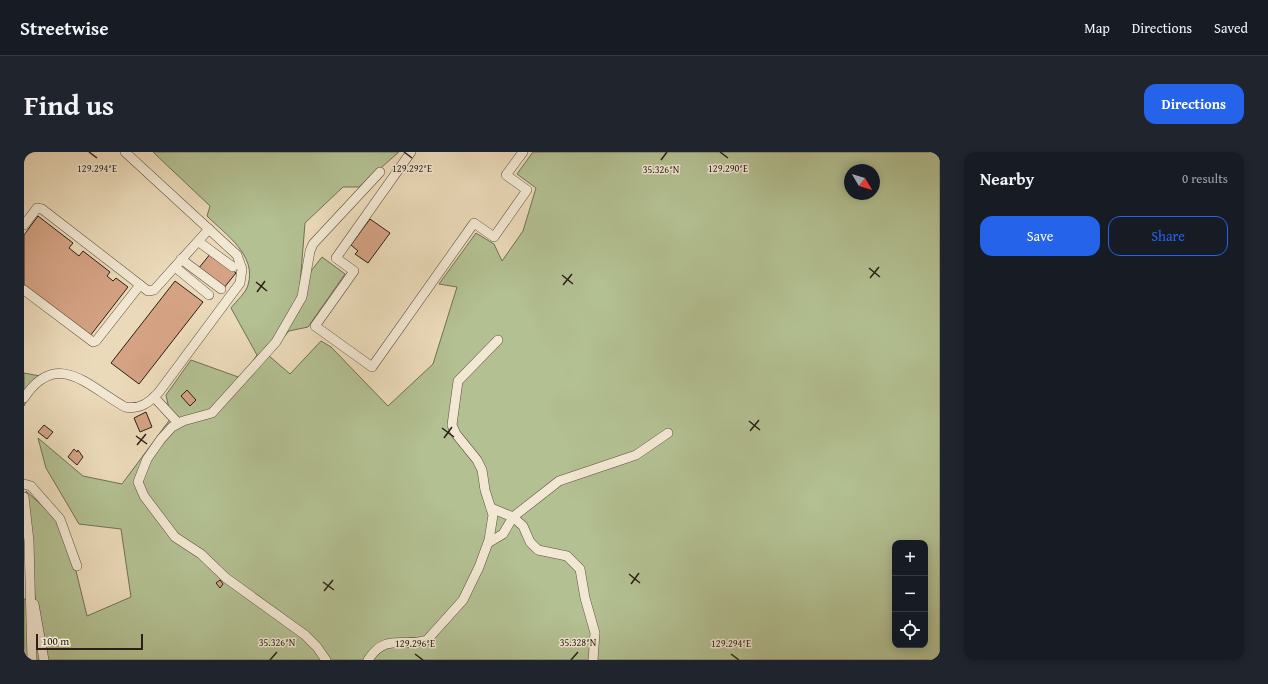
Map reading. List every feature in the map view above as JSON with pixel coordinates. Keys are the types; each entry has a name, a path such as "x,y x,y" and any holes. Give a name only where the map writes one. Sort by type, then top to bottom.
{"lane":[{"path":"24,398 32,388 44,378 61,372 80,378 125,407 139,407 154,397 240,283 242,269 237,255 125,152"},
{"path":"411,152 336,258 354,271 315,326 372,367 474,223 494,237 527,190 506,175 523,152"},
{"path":"326,660 305,634 226,578 201,554 175,537 144,496 138,482 147,459 160,439 178,423 212,413 278,344 302,297 310,251 313,244 377,175 386,188"},
{"path":"24,225 37,208 42,209 148,292 152,291 199,242 209,229"},
{"path":"199,242 233,268"},
{"path":"182,259 221,289"},
{"path":"175,267 209,295"},
{"path":"24,290 93,342 140,285"},
{"path":"368,660 390,642 422,642 434,634 463,600 488,543 493,514 485,490 482,470 477,460 456,434 452,425 458,381 498,340"},
{"path":"154,397 178,423"},
{"path":"488,543 503,534 514,518 559,481 636,455 668,434"},
{"path":"24,484 30,486 58,516 77,566"},
{"path":"24,497 29,541 32,660"},
{"path":"491,508 514,518 523,526 530,542 538,550 541,552 567,556 580,569 585,598 595,633 593,660"},
{"path":"30,581 44,660"}],"green space":[{"path":"153,152 399,152 359,187 343,187 305,223 300,285 322,257 345,274 308,327 289,331 268,355 290,374 321,341 331,347 388,406 433,364 457,287 439,284 476,233 494,244 502,261 523,231 536,188 517,174 533,152 940,152 940,660 24,660 24,599 35,599 26,491 65,526 87,616 131,597 121,529 79,524 46,468 38,438 83,476 122,484 171,418 166,395 191,360 241,378 257,355 231,308 247,288 250,274 248,264 238,246 207,216 210,206"},
{"path":"24,373 40,376 24,406"}],"building":[{"path":"38,216 73,243 69,248 79,256 83,251 110,272 107,276 113,281 116,278 128,287 90,336 24,285 24,235"},
{"path":"370,219 390,233 368,263 355,254 358,251 351,245"},
{"path":"211,253 236,273 223,289 198,269"},
{"path":"175,281 203,302 139,384 111,363"},
{"path":"187,390 196,400 190,406 181,396"},
{"path":"146,412 152,427 140,432 134,418"},
{"path":"44,425 53,432 47,439 38,432"},
{"path":"74,449 77,452 78,450 83,457 77,465 68,457"},
{"path":"220,580 223,584 220,588 216,583"}]}
